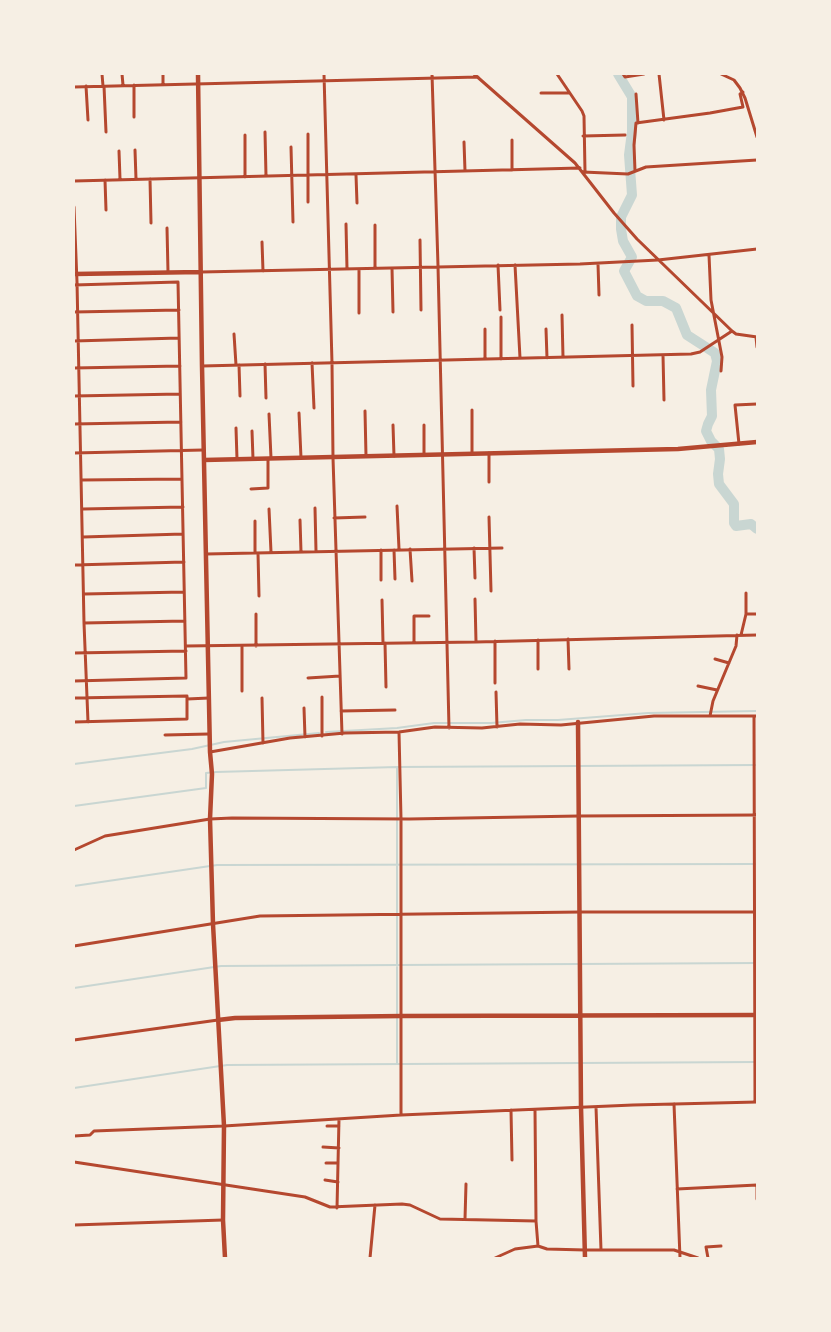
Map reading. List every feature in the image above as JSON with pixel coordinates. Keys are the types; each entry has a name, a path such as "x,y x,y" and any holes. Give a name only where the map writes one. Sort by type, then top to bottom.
{"street":[{"path":"102,74 106,132"},
{"path":"122,74 123,85"},
{"path":"163,74 163,84"},
{"path":"198,74 209,734 212,774 210,819 212,924 224,1126 223,1220 225,1258"},
{"path":"324,74 330,269 334,518 342,734"},
{"path":"474,74 478,75 582,171 614,214 658,260 732,331 736,334 756,337 757,347"},
{"path":"557,74 584,116 582,171"},
{"path":"623,74 625,77 644,74"},
{"path":"659,74 664,120"},
{"path":"721,74 734,80 743,92 757,137"},
{"path":"74,87 478,75"},
{"path":"432,76 449,728"},
{"path":"134,85 134,117"},
{"path":"86,86 88,120"},
{"path":"638,122 664,120 743,107 740,94 743,92"},
{"path":"541,93 570,93"},
{"path":"634,171 634,145 636,123 638,122 636,94"},
{"path":"265,132 266,176"},
{"path":"308,134 308,202"},
{"path":"245,135 245,177"},
{"path":"583,136 625,135"},
{"path":"512,140 512,170"},
{"path":"464,142 465,171"},
{"path":"292,147 293,222"},
{"path":"135,150 136,179"},
{"path":"119,151 120,179"},
{"path":"74,181 512,170 628,174 646,167 757,160"},
{"path":"356,175 357,203"},
{"path":"150,179 152,224"},
{"path":"105,180 106,210"},
{"path":"74,207 88,722"},
{"path":"346,224 347,269"},
{"path":"375,225 375,268"},
{"path":"167,228 168,272"},
{"path":"420,240 421,310"},
{"path":"262,242 263,271"},
{"path":"75,274 598,263 658,260 757,249"},
{"path":"710,255 711,300 722,358 721,371"},
{"path":"598,263 599,295"},
{"path":"498,265 500,310"},
{"path":"515,265 520,358"},
{"path":"392,268 393,312"},
{"path":"359,269 359,313"},
{"path":"74,681 186,678 178,282 76,285"},
{"path":"76,312 179,310"},
{"path":"562,315 563,358"},
{"path":"501,317 501,358"},
{"path":"632,325 633,386"},
{"path":"485,329 485,359"},
{"path":"546,329 547,358"},
{"path":"202,366 696,354 732,331"},
{"path":"234,334 240,396"},
{"path":"74,341 179,338"},
{"path":"662,355 664,400"},
{"path":"312,363 314,408"},
{"path":"265,364 266,398"},
{"path":"74,368 180,366"},
{"path":"74,396 180,394"},
{"path":"739,444 736,405 757,404"},
{"path":"472,410 472,454"},
{"path":"365,411 366,457"},
{"path":"299,413 301,458"},
{"path":"251,489 268,488 269,414"},
{"path":"74,424 180,422"},
{"path":"393,425 394,456"},
{"path":"424,425 424,455"},
{"path":"236,428 237,460"},
{"path":"252,431 253,460"},
{"path":"204,460 678,449 757,442"},
{"path":"74,452 204,450"},
{"path":"489,453 489,482"},
{"path":"82,480 182,479"},
{"path":"395,579 397,506"},
{"path":"83,509 183,507"},
{"path":"315,508 316,551"},
{"path":"269,509 271,552"},
{"path":"334,518 365,517"},
{"path":"489,517 491,591"},
{"path":"300,520 301,552"},
{"path":"255,522 259,596"},
{"path":"83,537 183,534"},
{"path":"474,548 475,578"},
{"path":"206,554 502,548"},
{"path":"410,549 412,581"},
{"path":"381,550 381,580"},
{"path":"74,565 184,562"},
{"path":"84,594 184,592"},
{"path":"710,715 717,690 736,646 746,614 746,593"},
{"path":"475,599 476,642"},
{"path":"382,600 386,687"},
{"path":"256,614 256,646"},
{"path":"746,614 757,614"},
{"path":"414,643 414,616 429,616"},
{"path":"84,623 185,621"},
{"path":"186,646 476,642 757,635"},
{"path":"568,639 569,669"},
{"path":"538,640 538,669"},
{"path":"495,641 495,683"},
{"path":"242,646 242,691"},
{"path":"74,653 186,651"},
{"path":"715,658 729,663"},
{"path":"308,678 340,676"},
{"path":"698,686 717,690"},
{"path":"496,692 497,727"},
{"path":"74,698 187,696 187,719 74,722"},
{"path":"322,697 322,736"},
{"path":"187,699 209,698"},
{"path":"262,698 262,743"},
{"path":"304,708 305,737"},
{"path":"341,712 395,710"},
{"path":"74,1136 90,1135 94,1131 224,1126 401,1115 756,1102 756,716 654,716 561,724 435,727 399,732 305,737 210,752"},
{"path":"578,722 581,912 581,1107 585,1258"},
{"path":"399,732 402,818 400,914 401,1115"},
{"path":"165,735 209,734"},
{"path":"74,850 104,836 210,819 756,815"},
{"path":"74,946 260,916 756,912"},
{"path":"74,1040 234,1018 756,1015"},
{"path":"674,1104 680,1258"},
{"path":"596,1107 601,1250"},
{"path":"511,1110 512,1160"},
{"path":"536,1110 536,1221 538,1246"},
{"path":"337,1208 340,1119"},
{"path":"327,1126 339,1126"},
{"path":"323,1147 339,1148"},
{"path":"74,1162 305,1197 337,1208 410,1205 440,1219 536,1221"},
{"path":"326,1163 338,1163"},
{"path":"325,1180 338,1182"},
{"path":"465,1219 466,1184"},
{"path":"677,1189 757,1185 757,1199"},
{"path":"370,1258 375,1206"},
{"path":"74,1225 223,1220"},
{"path":"495,1258 515,1249 538,1246 547,1249 679,1251 698,1258"},
{"path":"708,1258 706,1247 721,1246"}],"waterway":[{"path":"618,74 632,97 632,132 629,155 632,195 621,217 623,241 632,257 624,271 637,296 646,301 663,301 676,308 687,335 715,353 717,361 711,390 712,416 706,431 711,441 719,449 719,484 734,504 734,523 736,526 751,524 757,529"},
{"path":"326,732 397,728 434,723 491,723 648,713 757,711"},
{"path":"74,764 192,749 224,742 319,733"},
{"path":"74,806 206,788 206,773 216,772 397,767 757,765"},
{"path":"397,767 397,1064"},
{"path":"74,886 217,865 757,864"},
{"path":"74,988 221,966 757,963"},
{"path":"74,1088 227,1065 757,1062"}]}
